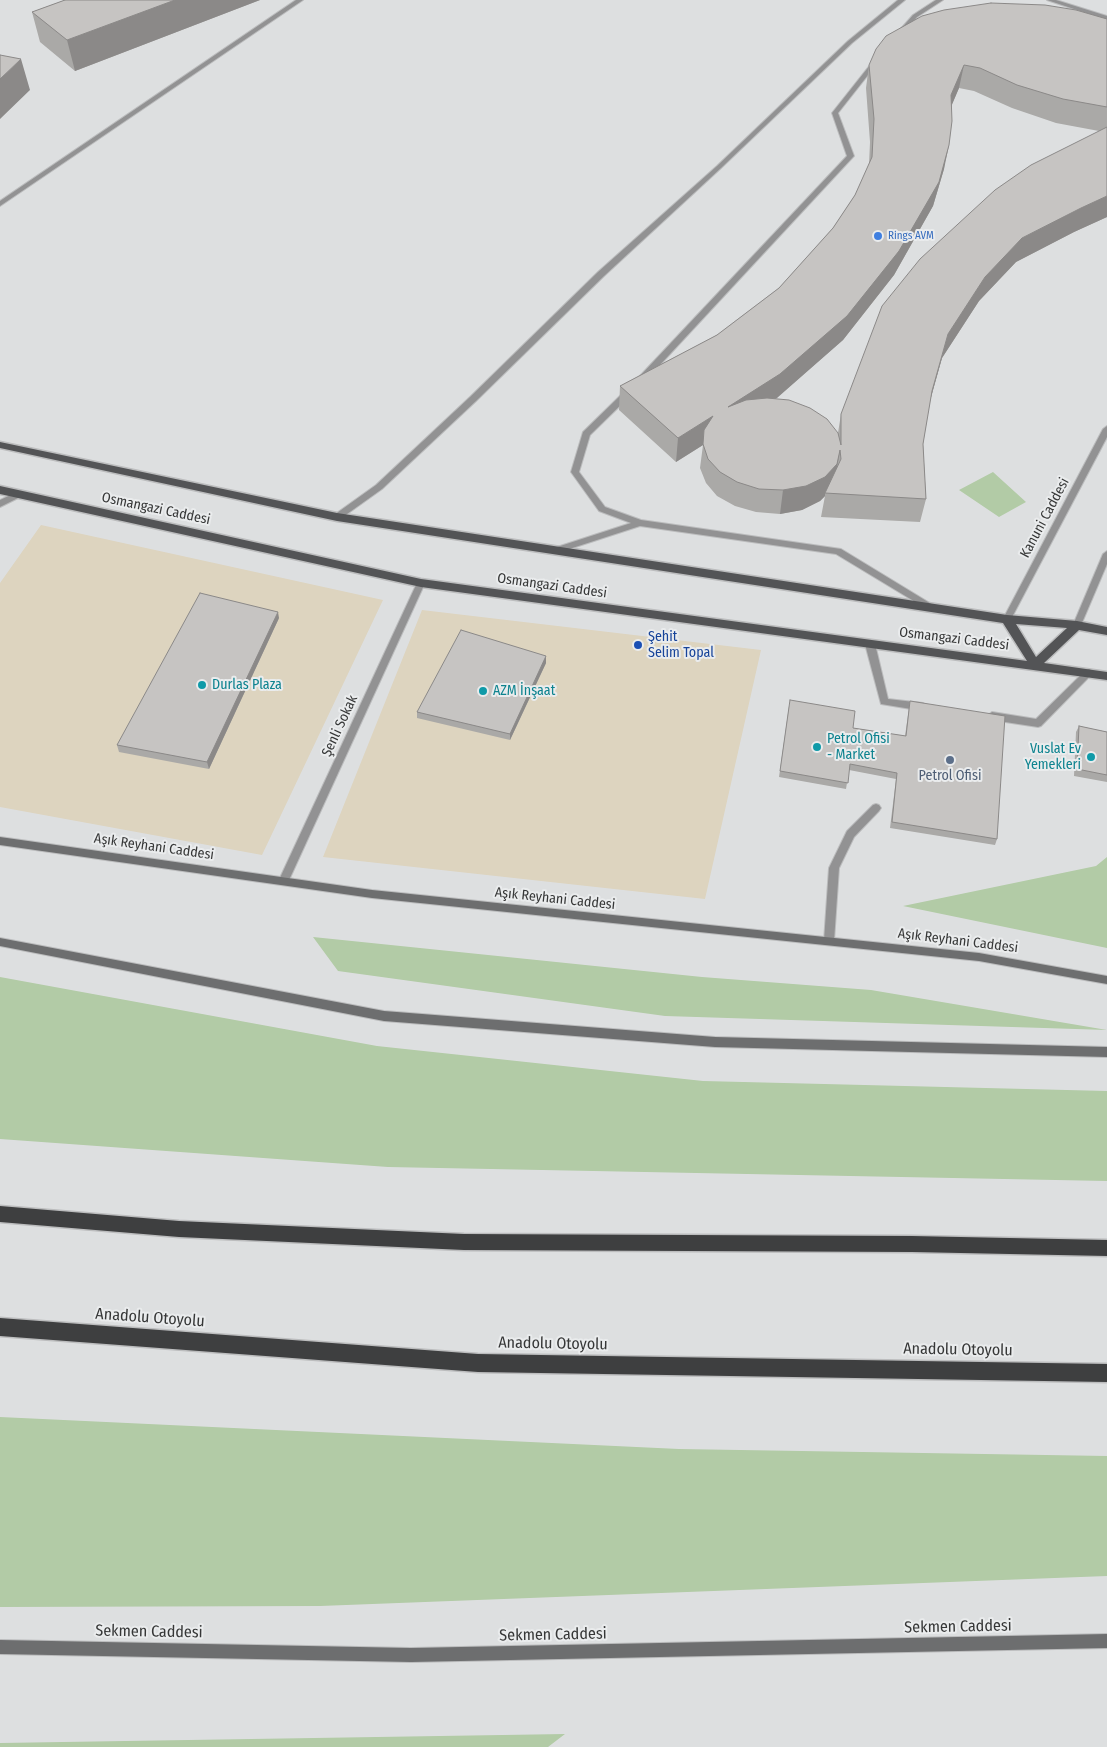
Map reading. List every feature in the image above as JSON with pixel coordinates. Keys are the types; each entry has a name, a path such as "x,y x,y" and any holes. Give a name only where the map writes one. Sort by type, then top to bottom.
{"highway":[{"path":"0,1214 179,1229 464,1242 912,1244 1107,1248"},
{"name":"Anadolu Otoyolu","path":"0,1327 478,1363 1107,1373"}],"main road":[{"path":"0,438 5,446"},
{"name":"Osmangazi Caddesi","path":"5,446 337,517 1007,619 1077,625 1107,631"},
{"name":"Osmangazi Caddesi","path":"0,490 421,583 1089,672 1107,676"},
{"path":"1007,619 1035,665 1077,625"},
{"name":"Aşık Reyhani Caddesi","path":"0,840 382,895 979,957 1107,980"},
{"path":"0,942 384,1016 715,1042 1107,1052"},
{"name":"Sekmen Caddesi","path":"0,1647 411,1655 1107,1641"}],"street":[{"path":"0,204 300,0"},
{"path":"337,517 378,487 474,399 601,274 719,167 850,42 902,0"},
{"path":"896,39 915,16 940,0"},
{"path":"1050,0 1107,18"},
{"path":"883,54 851,91 835,114 851,156 636,386 586,434 575,472 602,508 640,523 838,551 930,607"},
{"name":"Kanuni Caddesi","path":"1007,619 1107,429"},
{"path":"0,504 19,494"},
{"path":"557,550 640,523"},
{"path":"1077,625 1107,554"},
{"name":"Şenli Sokak","path":"284,880 421,583"},
{"path":"870,644 884,702 932,708"},
{"path":"980,715 1038,723 1089,672"},
{"path":"829,942 834,868 850,834 876,808"}],"shaded area":[{"path":"41,525 383,600 262,855 0,807 0,583"},
{"path":"422,610 761,650 705,899 323,857"}],"green space":[{"path":"993,472 1026,502 999,517 959,490"},
{"path":"1107,857 1107,948 903,906 1096,866"},
{"path":"313,937 702,977 871,990 1107,1030 665,1016 338,971"},
{"path":"0,977 377,1046 703,1081 1107,1091 1107,1181 388,1167 0,1139"},
{"path":"0,1417 679,1449 1107,1456 1107,1576 320,1606 0,1607"},
{"path":"565,1734 548,1747 0,1747 0,1743"}],"building":[{"path":"65,0 175,0 67,40 32,12"},
{"path":"991,3 1045,5 1076,10 1107,19 1107,107 1063,99 1017,85 980,68 964,65 951,95 952,121 949,145 939,182 899,251 847,316 780,374 728,407 746,400 767,398 789,400 810,408 827,419 838,433 841,445 841,414 882,306 920,259 995,190 1031,165 1107,127 1107,196 1022,238 985,277 948,334 932,391 923,444 926,499 825,493 841,459 840,450 837,464 825,477 806,486 783,490 759,489 737,482 720,472 708,459 703,444 704,430 713,416 678,438 620,386 717,335 779,288 833,228 855,195 872,157 874,119 869,65 876,49 886,36 922,16 944,10"},
{"path":"0,55 21,59 0,79"},
{"name":"Durlas Plaza","path":"200,593 278,612 207,762 117,745"},
{"name":"AZM İnşaat","path":"461,630 546,656 510,734 417,712"},
{"path":"790,700 855,711 853,728 906,736 910,701 1005,716 997,839 892,822 897,773 850,764 848,783 780,771"},
{"name":"Vuslat Ev Yemekleri","path":"1079,726 1107,732 1107,775 1077,769"}],"place":[{"name":"Rings AVM","path":"878,236"},
{"name":"Şehit Selim Topal","path":"638,645"},
{"name":"Durlas Plaza","path":"202,685"},
{"name":"AZM İnşaat","path":"483,691"},
{"name":"Petrol Ofisi - Market","path":"817,747"},
{"name":"Vuslat Ev Yemekleri","path":"1091,757"},
{"name":"Petrol Ofisi","path":"950,760"}]}
